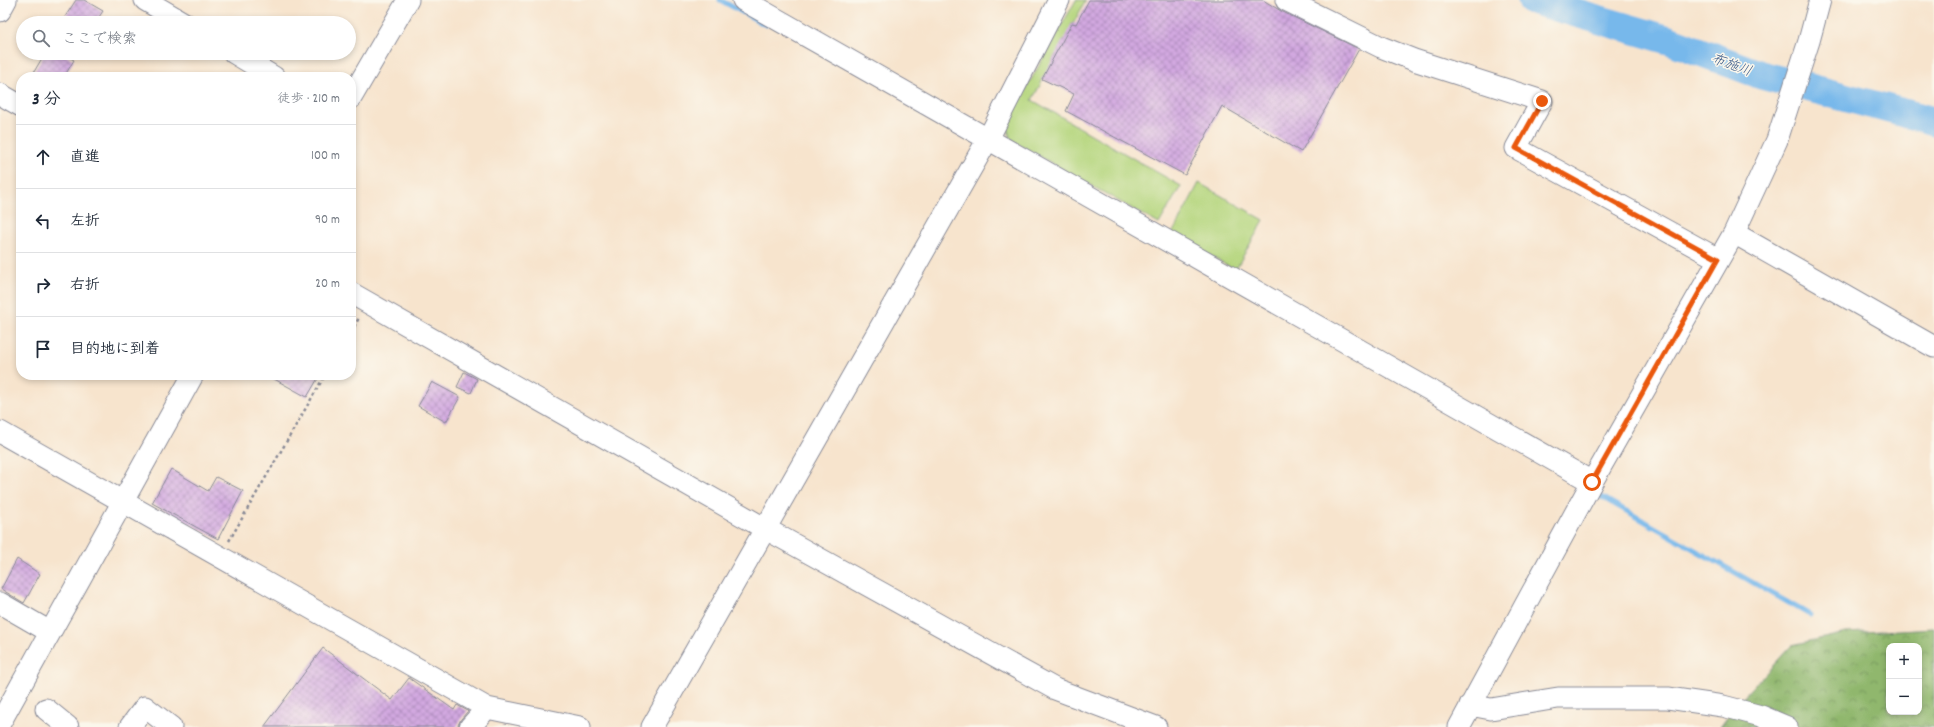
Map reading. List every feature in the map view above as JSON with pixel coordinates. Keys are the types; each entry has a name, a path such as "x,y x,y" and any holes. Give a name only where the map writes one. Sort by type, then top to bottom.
{"street":[{"path":"0,11 6,0"},
{"path":"145,0 172,16"},
{"path":"356,89 408,0"},
{"path":"743,0 1592,482"},
{"path":"652,727 988,139 1060,0"},
{"path":"1286,0 1381,47 1414,60 1542,101 1516,148 1718,259"},
{"path":"1458,727 1592,482 1734,233 1777,140 1810,41 1820,0"},
{"path":"246,60 266,72"},
{"path":"0,94 16,103"},
{"path":"1734,233 1934,347"},
{"path":"356,296 766,528 1055,689 1156,727"},
{"path":"0,723 190,380"},
{"path":"0,432 487,708 580,727"},
{"path":"0,603 50,632"},
{"path":"1470,705 1491,709 1558,698 1668,698 1723,706 1761,716 1787,727"},
{"path":"130,727 145,707 171,727"},
{"path":"470,727 487,708"},
{"path":"46,709 68,727"}],"path":[{"path":"219,557 322,380"}],"green space":[{"path":"1076,0 1086,0 1032,100 1181,186 1159,224 1011,140 1006,124"},
{"path":"1199,183 1264,220 1235,270 1172,234"},
{"path":"1934,628 1934,727 1720,727 1739,702 1792,645 1846,633"}],"building":[{"path":"76,0 84,0 103,11 100,16 66,16"},
{"path":"1089,0 1263,0 1281,11 1359,49 1301,152 1222,106 1185,175 1066,111 1074,94 1042,79 1072,23 1076,24"},
{"path":"41,60 74,60 67,72 34,72"},
{"path":"464,372 477,379 471,393 457,387"},
{"path":"276,380 317,380 307,397"},
{"path":"432,382 460,397 446,422 418,406"},
{"path":"171,469 208,491 216,477 243,491 218,539 152,503"},
{"path":"17,559 40,574 24,603 1,589"},
{"path":"323,648 392,700 409,678 454,710 457,705 468,711 461,719 457,727 264,727"}],"waterway":[{"path":"720,0 766,25"},
{"name":"布施川","path":"1532,0 1669,40 1761,75 1934,121"},
{"path":"1591,491 1810,615"}],"route":[{"path":"1542,101 1516,148 1718,259 1592,482"}]}
